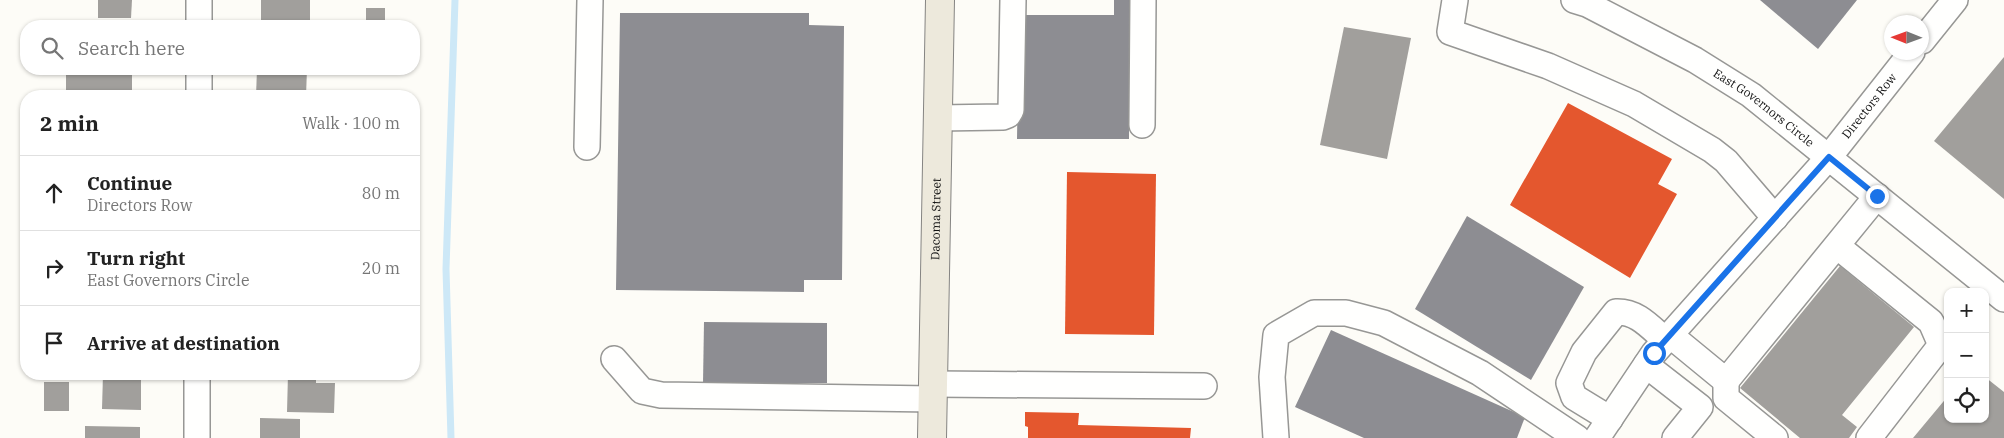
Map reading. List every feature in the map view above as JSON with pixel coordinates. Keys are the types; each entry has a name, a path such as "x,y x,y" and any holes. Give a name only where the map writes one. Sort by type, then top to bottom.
{"main road":[{"name":"Dacoma Street","path":"932,438 940,0"}],"street":[{"path":"199,0 199,20"},
{"path":"587,147 590,0"},
{"path":"938,118 1003,117 1008,115 1011,110 1013,0"},
{"path":"1142,125 1144,0"},
{"path":"1455,0 1450,32 1548,66 1634,104 1712,150 1726,161 1775,218"},
{"path":"1929,32 1955,0"},
{"name":"East Governors Circle","path":"1583,1 1703,65 1751,95 2004,299"},
{"name":"Directors Row","path":"1603,429 1646,365 1668,337 1829,157 1906,60"},
{"path":"199,75 199,90"},
{"path":"1775,438 1726,398 1726,381 1877,196"},
{"path":"1836,246 1931,322 1941,345 1868,438"},
{"path":"1552,421 1584,352 1616,312 1628,311 1668,337 1726,381"},
{"path":"1276,438 1272,377 1276,335 1314,313 1346,313 1384,323 1480,373 1576,438"},
{"path":"614,360 642,391 661,395 933,392 1204,386"},
{"path":"1646,365 1700,407 1675,438"},
{"path":"197,380 197,438"},
{"path":"1569,383 1574,397 1603,429"}],"building: Shops":[{"path":"1568,103 1672,159 1658,184 1677,194 1630,278 1510,205"},
{"path":"1067,172 1156,174 1154,335 1065,334"},
{"path":"1025,412 1079,413 1078,425 1191,428 1190,438 1028,438 1028,427 1025,426"}],"building: Industry":[{"path":"1114,0 1130,0 1129,139 1017,139 1019,15 1114,15"},
{"path":"1760,0 1857,0 1818,49"},
{"path":"620,13 809,13 809,25 844,26 842,280 804,280 804,292 616,290"},
{"path":"1467,216 1584,287 1531,380 1415,309"},
{"path":"704,322 827,323 827,383 703,383"},
{"path":"1331,330 1525,417 1517,438 1364,438 1295,407"}],"building: Other":[{"path":"98,0 132,0 131,18 98,18"},
{"path":"261,0 310,0 310,20 261,20"},
{"path":"366,8 385,8 385,20 366,20"},
{"path":"1344,27 1411,38 1387,159 1320,145"},
{"path":"2004,57 2004,199 1934,141"},
{"path":"66,75 132,75 132,90 66,90"},
{"path":"257,75 307,75 306,90 256,90"},
{"path":"1840,266 1914,327 1842,415 1857,427 1849,438 1800,438 1740,388"},
{"path":"103,380 141,380 141,410 102,409"},
{"path":"288,380 316,380 316,383 335,383 334,413 287,412"},
{"path":"1989,380 2004,392 2004,438 1913,438 1944,401 1944,423 1989,423"},
{"path":"44,382 69,382 69,411 44,411"},
{"path":"260,418 300,419 300,438 260,438"},
{"path":"85,426 140,427 140,438 85,438"}],"waterway":[{"path":"451,438 446,269 455,0"}],"route":[{"path":"1654,353 1829,157 1877,196"}]}
